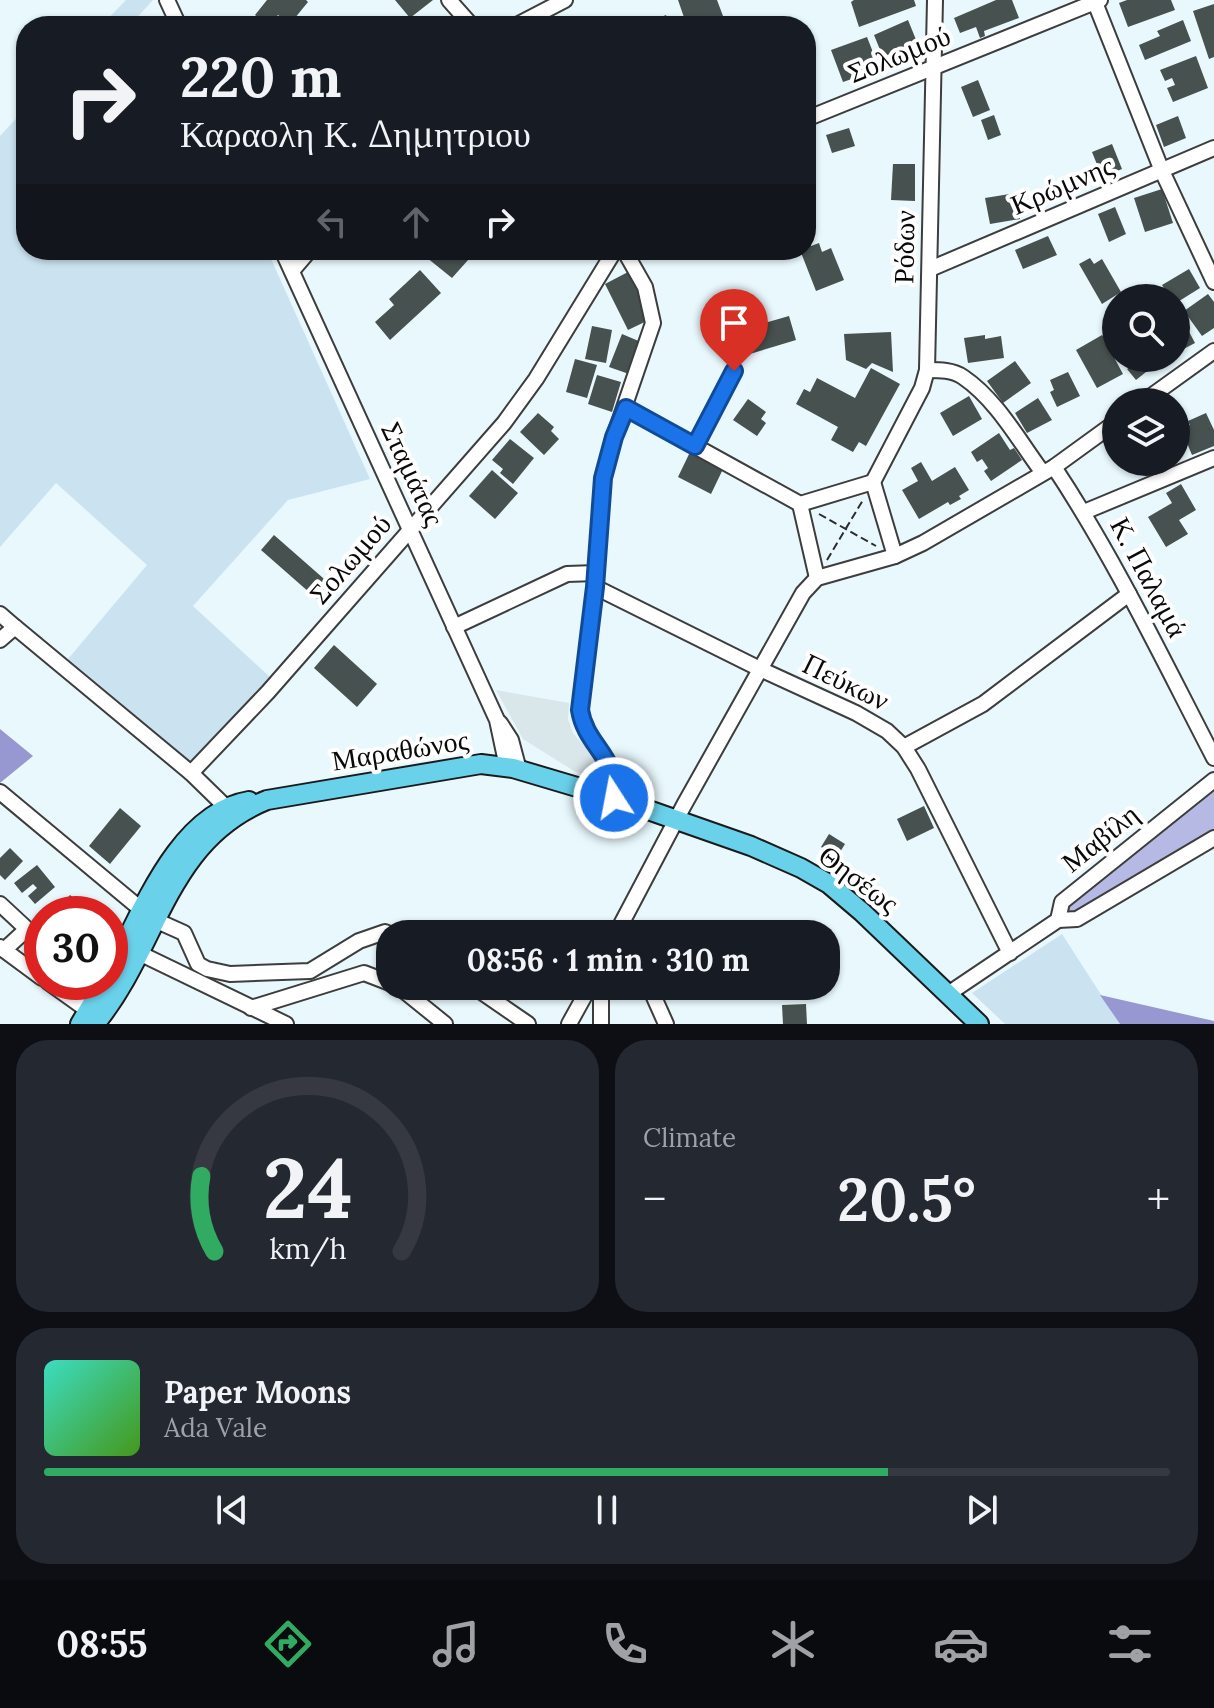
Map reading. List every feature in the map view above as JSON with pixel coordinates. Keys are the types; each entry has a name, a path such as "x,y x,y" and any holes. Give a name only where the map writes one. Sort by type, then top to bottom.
{"main road":[{"name":"Μαραθώνος","path":"88,1020 118,992 150,915 195,852 230,811 267,800 481,764 513,768 614,798 677,821"},
{"name":"Θησέως","path":"677,821 751,846 829,884 979,1024"},
{"name":"Μαραθώνος","path":"128,953 139,941"},
{"path":"88,1020 97,1000"}],"street":[{"path":"449,0 463,16"},
{"path":"534,16 565,0"},
{"name":"Ρόδων","path":"873,482 922,388 927,370 935,0"},
{"path":"1096,1 1162,171 1214,282"},
{"name":"Σολωμού","path":"816,115 1096,1"},
{"name":"Κρώμνης","path":"930,269 1214,148"},
{"name":"Σταμάτας","path":"287,260 497,720 513,768"},
{"path":"292,271 301,260"},
{"name":"Σολωμού","path":"191,773 268,692 504,423 536,379 609,260"},
{"path":"614,798 614,774 584,724 580,710 596,580 603,478 653,323 645,287 630,260"},
{"path":"1162,388 1214,351"},
{"name":"Κ. Παλαμά","path":"927,370 944,369 962,376 1084,512 1214,758"},
{"path":"695,446 734,371"},
{"path":"626,408 800,504 873,482 895,556"},
{"path":"627,920 760,669 803,593 817,578 895,556 923,543 1048,470 1102,432"},
{"path":"1084,512 1214,458"},
{"path":"800,504 817,578"},
{"path":"454,627 567,574 596,580"},
{"name":"Πεύκων","path":"596,580 760,669 856,713 887,731 904,747 918,769 1010,953"},
{"path":"904,747 983,704 1129,594"},
{"path":"0,614 191,773 230,811"},
{"path":"0,640 15,627"},
{"name":"Μαβίλη","path":"948,994 1058,920 1062,902 1214,780"},
{"path":"0,792 150,915 184,933 203,975"},
{"path":"1058,920 1077,919 1214,838"},
{"path":"0,904 24,928"},
{"path":"24,932 2,949 24,965"},
{"path":"203,975 310,971 359,941 376,935"},
{"path":"139,941 203,975 251,1008 286,1024"},
{"path":"251,1008 364,973 376,978"},
{"path":"67,1000 88,1020"},
{"path":"415,1000 445,1024"},
{"path":"493,1000 528,1024"},
{"path":"569,1024 582,1000"},
{"path":"601,1000 601,1024"},
{"path":"655,1000 666,1024"}],"path":[{"path":"817,578 873,482"},
{"path":"800,504 895,556"}],"shaded area":[{"path":"126,0 153,0 138,16 111,16"},
{"path":"16,119 16,260 271,260 370,479 288,500 193,606 272,679 190,765 68,659 147,565 56,483 0,547 0,136"},
{"path":"496,690 569,703 568,719 573,733 603,767 603,774 597,778 574,771 523,739"},
{"path":"0,729 33,756 0,783"},
{"path":"1214,790 1214,831 1070,914 1066,908"},
{"path":"1062,934 1120,1024 1005,1024 972,993"},
{"path":"1100,995 1214,1021 1214,1024 1120,1024"}],"building":[{"path":"267,0 308,2 297,16 255,15"},
{"path":"395,0 433,0 413,16 408,16"},
{"path":"678,0 717,0 723,16 684,16"},
{"path":"914,0 916,6 859,27 851,2"},
{"path":"996,0 1012,0 1019,18 984,31 985,36 980,38 976,27 960,33 954,18"},
{"path":"1127,0 1171,0 1175,10 1128,27 1119,3"},
{"path":"1214,4 1214,57 1209,59 1193,11"},
{"path":"908,20 921,52 896,63 893,53 883,57 874,35"},
{"path":"1183,20 1191,41 1145,60 1139,45 1160,36 1157,31"},
{"path":"867,37 876,60 866,64 869,73 843,82 831,50"},
{"path":"1196,56 1208,88 1173,102 1167,88 1175,85 1172,78 1165,81 1160,70"},
{"path":"978,80 990,110 973,117 961,87"},
{"path":"994,115 1001,135 988,140 981,120"},
{"path":"1178,116 1186,138 1164,147 1156,125"},
{"path":"849,128 855,146 832,153 826,135"},
{"path":"1112,144 1122,169 1102,177 1092,152"},
{"path":"893,164 915,164 915,201 891,200"},
{"path":"1162,189 1173,223 1145,232 1134,198"},
{"path":"1016,193 1020,219 990,224 985,198"},
{"path":"1115,207 1126,234 1109,242 1098,214"},
{"path":"1048,236 1057,255 1023,269 1015,250"},
{"path":"819,243 822,252 831,248 844,280 816,291 804,260 816,260 816,244"},
{"path":"1090,258 1094,264 1102,259 1116,284 1102,284 1102,304 1079,264"},
{"path":"430,260 468,260 452,278"},
{"path":"1189,269 1200,288 1190,294 1190,284 1164,284"},
{"path":"420,270 441,293 390,340 375,322 394,305 389,299"},
{"path":"628,272 651,319 628,330 605,284"},
{"path":"1208,294 1214,302 1214,328 1202,336 1190,319 1190,307"},
{"path":"789,316 796,340 740,357 733,332"},
{"path":"592,326 612,330 606,363 585,359"},
{"path":"891,332 893,372 872,363 866,369 846,360 844,334"},
{"path":"622,334 641,342 629,374 609,367"},
{"path":"985,335 985,339 1001,336 1004,358 968,363 964,338"},
{"path":"1102,335 1102,372 1123,374 1097,388 1076,350"},
{"path":"575,359 597,365 587,398 566,392"},
{"path":"1015,361 1031,383 1003,403 987,381"},
{"path":"871,368 900,384 866,446 859,442 853,452 831,440 838,427 796,404 804,389 810,392 817,378 855,398"},
{"path":"1068,372 1080,396 1057,407 1050,392 1054,390 1050,380"},
{"path":"1129,372 1146,372 1136,380"},
{"path":"597,375 621,382 612,412 588,404"},
{"path":"969,396 982,419 953,436 940,413"},
{"path":"1038,398 1052,420 1027,433 1015,413"},
{"path":"748,399 766,412 761,419 766,423 757,436 733,420"},
{"path":"538,413 554,427 551,431 559,439 544,455 520,432"},
{"path":"1206,413 1214,430 1214,446 1192,455 1190,420"},
{"path":"999,433 1010,450 1014,448 1022,460 991,481 984,471 988,468 982,459 977,462 971,452"},
{"path":"510,439 534,458 513,484 500,473 503,469 492,460"},
{"path":"691,450 724,467 711,494 678,477"},
{"path":"921,462 932,481 955,467 969,490 959,496 961,499 950,505 948,502 919,519 902,490 918,481 911,468"},
{"path":"492,470 518,493 495,519 469,496"},
{"path":"1181,484 1196,510 1179,520 1188,534 1166,547 1148,517 1172,503 1166,493"},
{"path":"274,535 331,585 318,600 261,550"},
{"path":"334,645 377,684 357,707 314,668"},
{"path":"924,806 934,828 907,841 897,819"},
{"path":"120,808 141,826 110,864 89,846"},
{"path":"829,834 845,844 837,857 821,847"},
{"path":"10,848 23,861 5,880 0,875 0,858"},
{"path":"37,865 55,887 44,896 28,896 37,888 33,884 22,893 14,883"},
{"path":"806,1004 807,1024 783,1024 782,1005"}],"route":[{"path":"614,798 614,774 580,715 595,587 603,478 614,437 626,408 695,446 734,371"}]}
